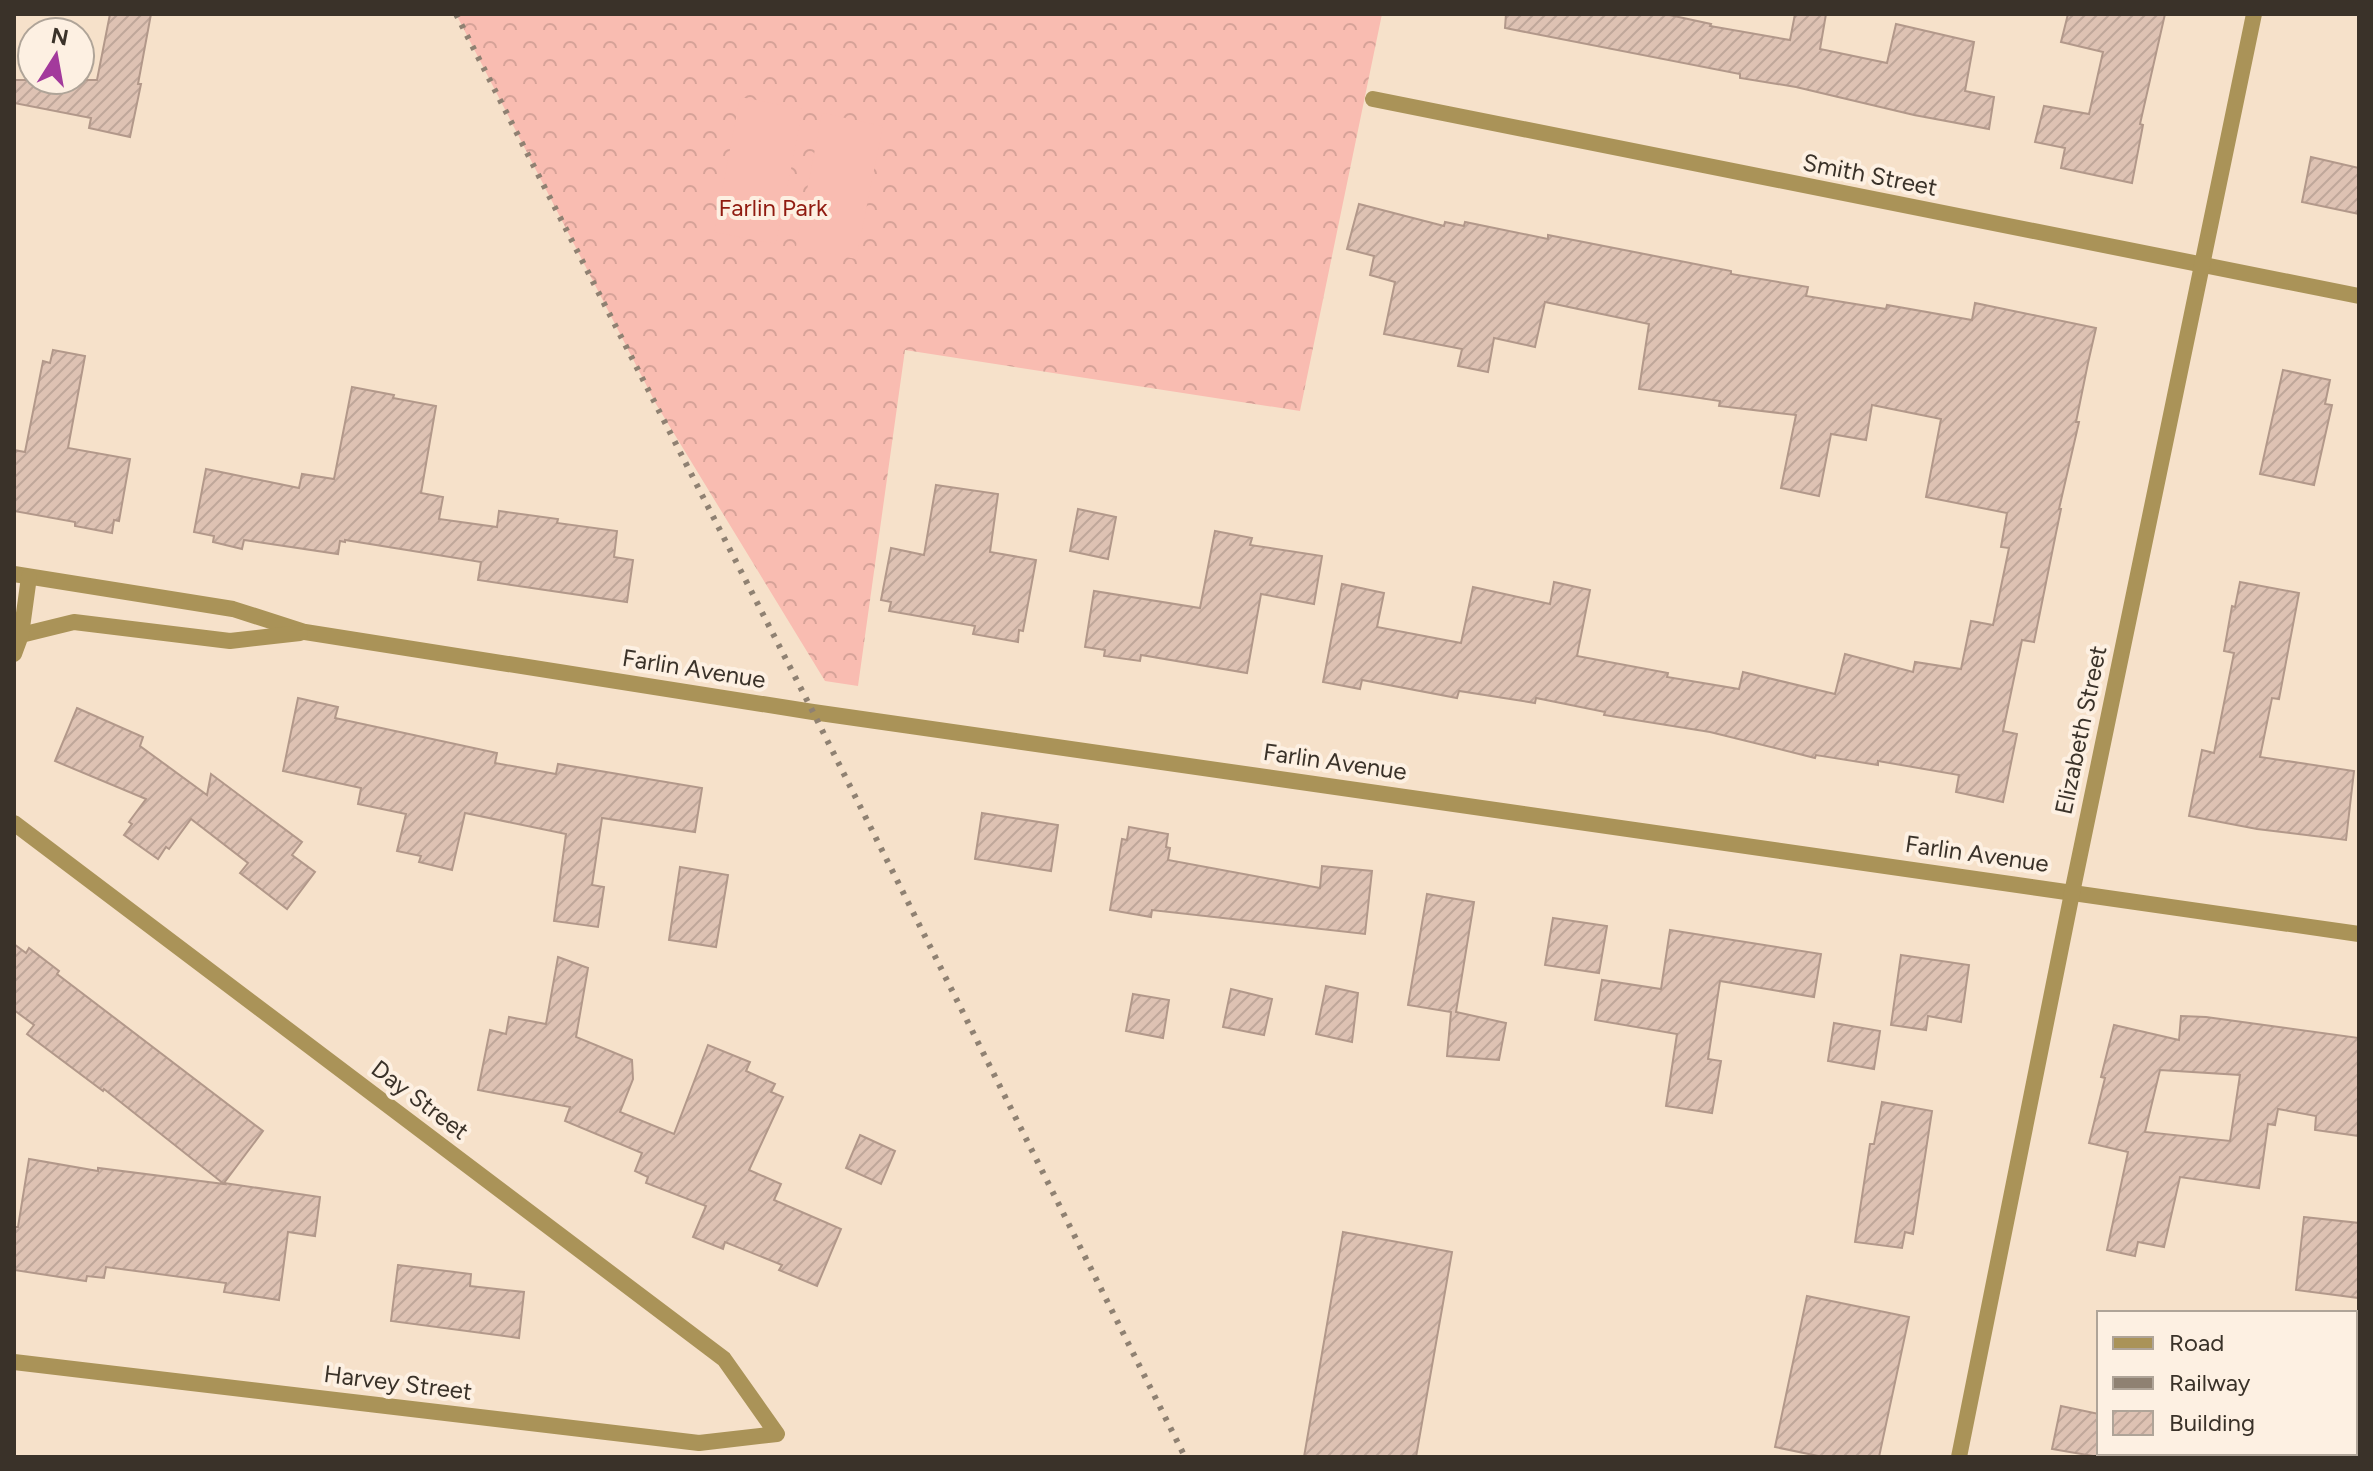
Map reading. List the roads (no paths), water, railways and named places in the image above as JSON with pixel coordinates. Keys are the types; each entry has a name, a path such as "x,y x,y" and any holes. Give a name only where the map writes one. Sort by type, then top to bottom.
{"street":[{"name":"Elizabeth Street","path":"1959,1457 2254,14"},
{"name":"Smith Street","path":"1373,99 2359,296"},
{"name":"Farlin Avenue","path":"22,576 233,609 305,632 813,712 2359,934"},
{"path":"14,654 21,635 22,576"},
{"name":"Farlin Avenue","path":"21,635 74,622 230,641 305,632"},
{"name":"Day Street","path":"14,823 724,1359 777,1434"},
{"name":"Harvey Street","path":"14,1362 699,1443 777,1434"}],"railway":[{"path":"456,14 813,712 1185,1457"}],"park label":[{"name":"Farlin Park","path":"773,208"}]}
